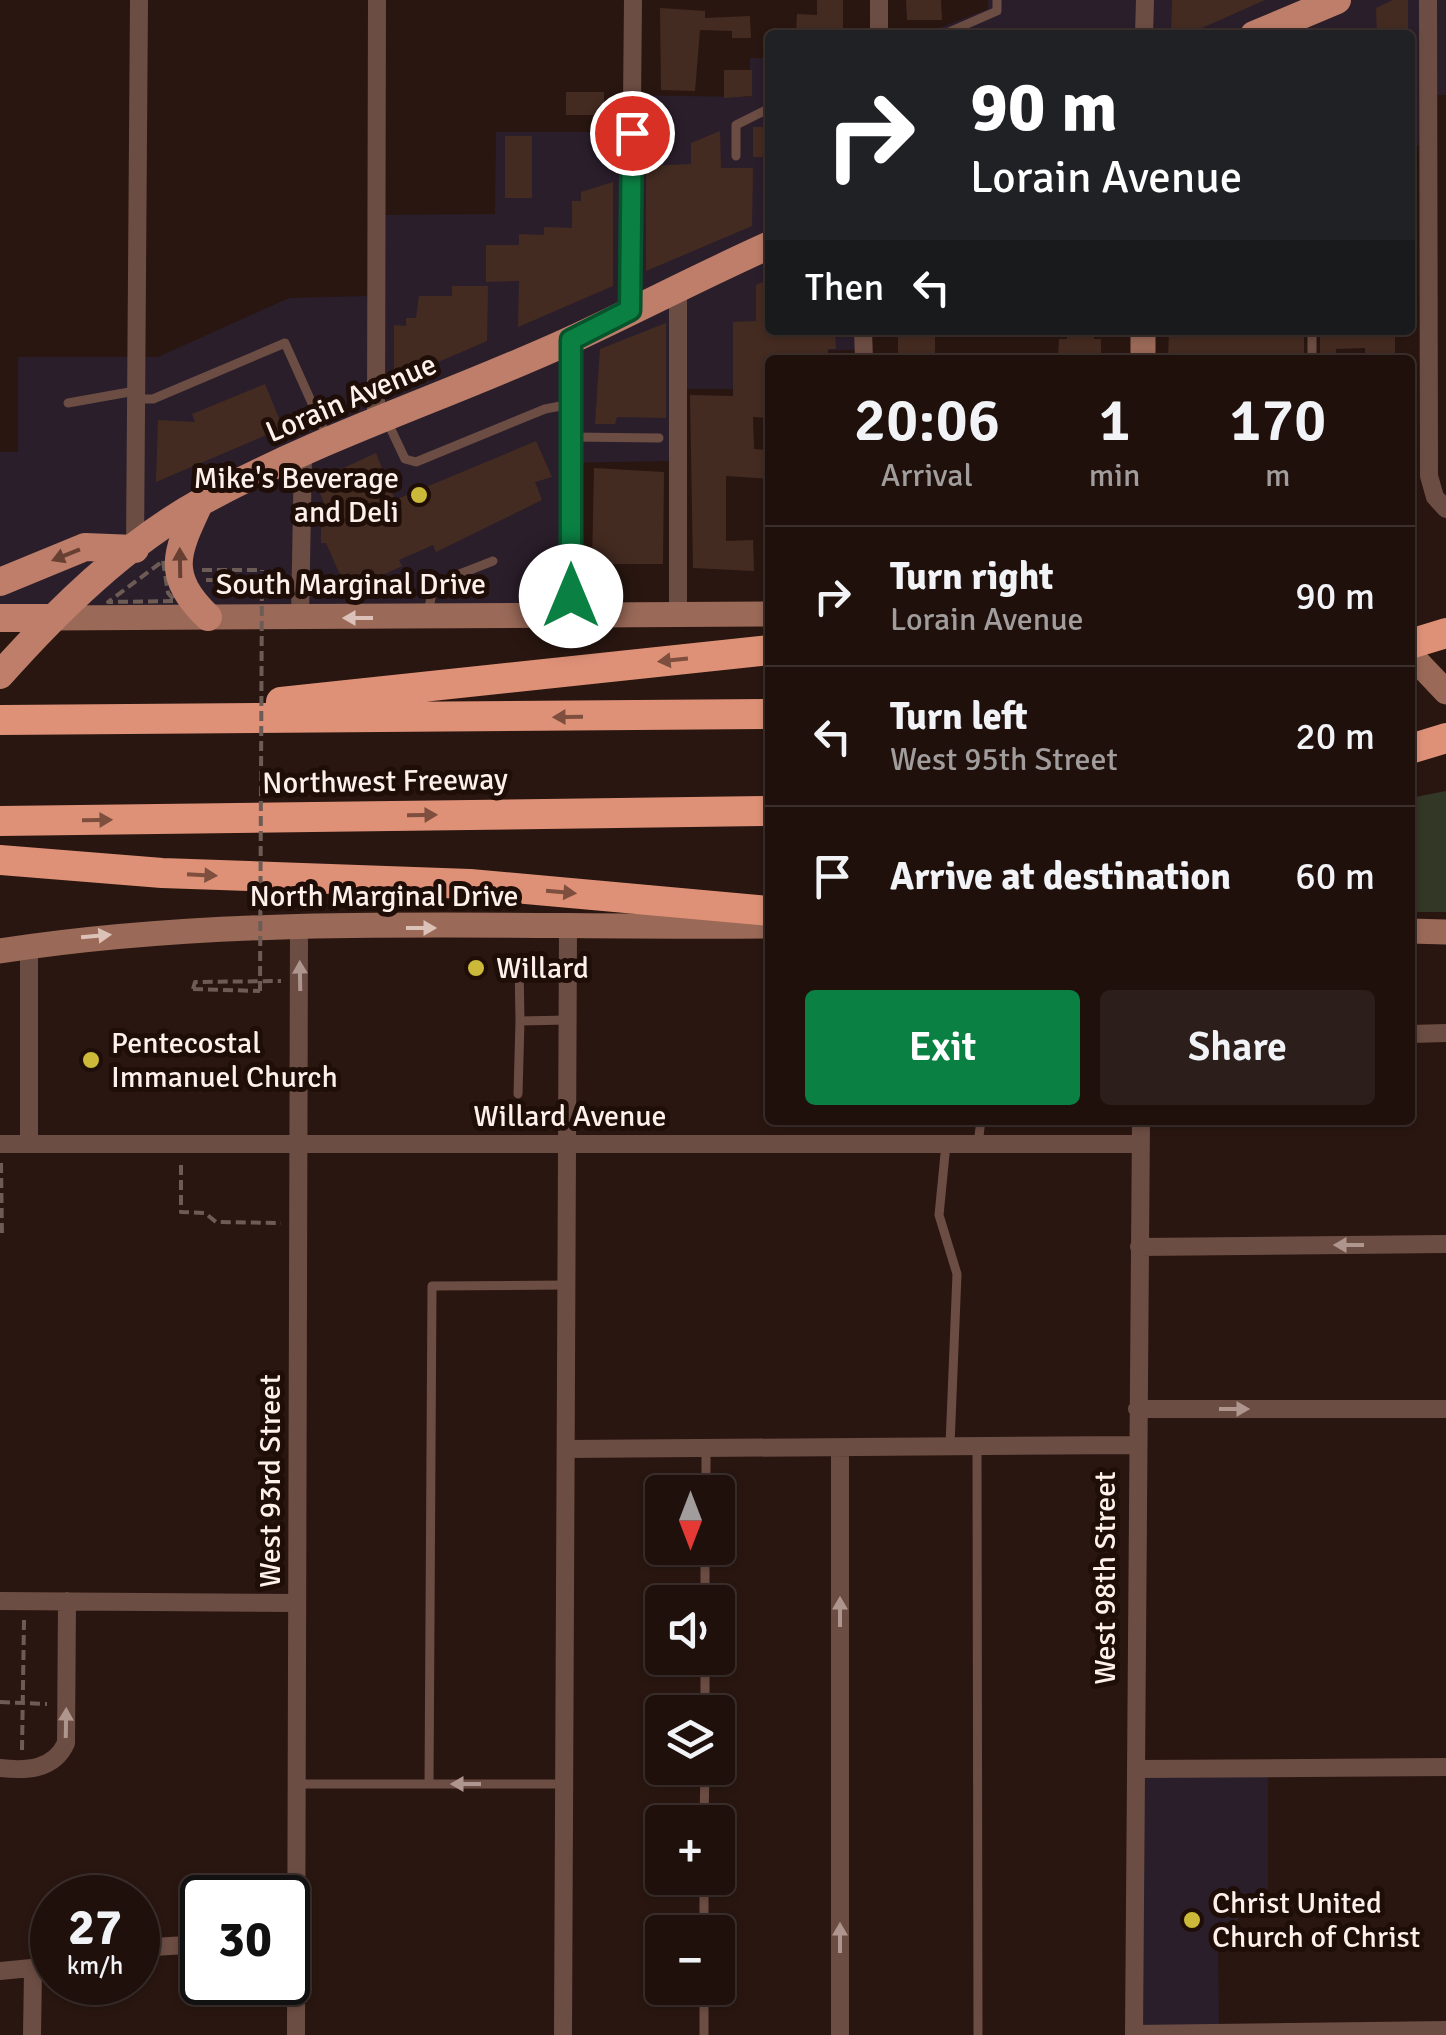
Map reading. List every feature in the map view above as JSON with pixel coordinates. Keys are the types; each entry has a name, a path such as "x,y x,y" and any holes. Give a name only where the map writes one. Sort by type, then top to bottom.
{"highway":[{"path":"1415,642 1446,633"},
{"path":"116,719 765,651"},
{"name":"Northwest Freeway","path":"0,720 765,714"},
{"path":"1415,748 1446,738"},
{"name":"Northwest Freeway","path":"0,821 765,811"},
{"path":"0,860 162,873 470,884 765,911"}],"main road":[{"path":"1266,30 1338,0"},
{"name":"Lorain Avenue","path":"0,675 52,618 200,503 303,453 571,340 765,247"},
{"path":"200,503 179,546 178,574 185,592 208,617"},
{"path":"0,582 85,547 135,550"},
{"path":"0,618 52,618"}],"street":[{"path":"135,550 138,0"},
{"path":"378,0 381,419"},
{"path":"630,310 633,0"},
{"path":"878,0 879,30"},
{"path":"1144,30 1145,0"},
{"path":"1428,0 1429,476 1435,497 1446,510"},
{"path":"678,286 678,614"},
{"path":"571,340 571,614"},
{"path":"300,618 303,453"},
{"name":"South Marginal Drive","path":"52,618 765,614"},
{"path":"1415,659 1446,692"},
{"name":"North Marginal Drive","path":"0,951 88,936 298,928 765,926"},
{"name":"West 93rd Street","path":"294,1875 298,928"},
{"path":"563,2035 568,928"},
{"path":"1415,932 1446,932"},
{"path":"28,1144 29,946"},
{"path":"1415,1034 1446,1034"},
{"name":"West 98th Street","path":"1134,2034 1141,1125"},
{"name":"Willard Avenue","path":"0,1144 1140,1144"},
{"path":"1139,1247 1446,1244"},
{"path":"1137,1409 1446,1409"},
{"path":"566,1449 1137,1444"},
{"path":"840,1448 840,2035"},
{"path":"0,1601 296,1603"},
{"path":"0,1768 44,1766 62,1752 66,1743 66,1601"},
{"path":"1138,1769 1446,1766"},
{"path":"0,1970 30,1970"},
{"path":"32,2005 32,2035"},
{"name":"West 93rd Street","path":"295,2005 296,2035"},
{"path":"1134,2034 1446,2030"}],"lane":[{"path":"953,30 997,10 997,0"},
{"path":"736,156 736,124 765,110"},
{"path":"68,403 135,395 153,399 285,342 329,442"},
{"path":"381,419 404,459 416,462 544,409 571,404"},
{"path":"570,437 659,438"},
{"path":"428,617 428,595 434,584 493,561"},
{"path":"518,1094 520,963"},
{"path":"520,1020 568,1020"},
{"path":"978,1144 980,1125"},
{"path":"946,1144 939,1215 957,1274 950,1448"},
{"path":"429,1784 432,1286 566,1285"},
{"path":"706,1448 706,1475"},
{"path":"977,1448 978,2035"},
{"path":"296,1784 563,1784"},
{"path":"704,2005 704,2035"}],"path":[{"path":"162,560 168,592 175,601 108,602 162,560"},
{"path":"281,981 192,985 195,991 260,991 262,570 198,570 197,578 286,580"},
{"path":"1,1163 2,1238"},
{"path":"181,1165 182,1212 205,1212 216,1222 281,1222"},
{"path":"21,1748 24,1615"},
{"path":"0,1702 57,1704"}],"shaded area":[{"path":"988,0 1446,0 1446,95 1419,96 1419,145 1415,145 1415,30 934,30 988,9"},
{"path":"750,58 765,58 765,335 856,335 856,350 765,355 765,360 757,363 757,389 673,389 672,461 566,463 565,603 0,610 0,452 18,452 18,357 158,357 289,298 368,296 369,215 495,214 496,132 625,132 625,95 749,97"},
{"path":"1268,1768 1268,1904 1238,1904 1238,1941 1218,1942 1219,2033 1134,2034 1137,1769"}],"green space":[{"path":"1446,791 1446,912 1415,912 1415,797"}],"building":[{"path":"817,0 843,0 843,30 796,30 797,14 817,15"},
{"path":"906,0 941,0 942,20 907,20"},
{"path":"1172,0 1265,0 1197,30 1171,30"},
{"path":"1393,0 1408,0 1408,30 1377,30 1376,8"},
{"path":"660,8 705,11 705,18 750,16 751,38 732,38 732,31 700,30 695,91 661,90"},
{"path":"724,70 752,70 752,96 724,98"},
{"path":"566,92 604,92 604,115 566,115"},
{"path":"753,127 765,127 765,157 753,157"},
{"path":"720,131 721,168 753,168 752,226 646,271 646,166 691,164 691,143"},
{"path":"505,136 532,136 532,198 505,198"},
{"path":"613,182 613,286 518,327 519,281 486,282 486,245 519,245 519,234 544,235 544,227 572,228 572,201 581,201 581,192"},
{"path":"765,281 765,335 835,335 836,349 828,349 828,355 765,355 765,418 753,417 754,449 765,450 765,479 726,476 726,541 753,540 754,571 693,568 690,395 733,396 733,322 756,321 756,285"},
{"path":"452,286 488,286 487,341 394,381 394,325 406,326 406,318 416,318 419,296 452,296"},
{"path":"666,323 666,418 617,417 615,424 595,424 600,349"},
{"path":"898,335 935,335 935,355 898,355"},
{"path":"1067,335 1094,335 1094,339 1101,339 1101,355 1058,355 1059,339 1067,339"},
{"path":"1169,335 1304,335 1304,355 1168,355"},
{"path":"1320,335 1395,335 1395,355 1365,355 1365,348 1336,349 1336,355 1320,355"},
{"path":"265,384 283,428 156,482 158,420 195,422 192,414"},
{"path":"536,441 552,477 535,482 542,500 436,552 433,545 399,560 402,566 366,583 363,576 352,580 349,573 341,577 326,543 321,543 321,521 332,522 315,481 376,453 395,500"},
{"path":"594,468 664,472 663,564 592,564"}],"place":[{"name":"Mike's Beverage and Deli","path":"419,495"},
{"name":"Willard","path":"476,968"},
{"name":"Pentecostal Immanuel Church","path":"91,1060"},
{"name":"Christ United Church of Christ","path":"1192,1920"}],"route":[{"path":"571,596 571,340 630,310 632,133"}]}
